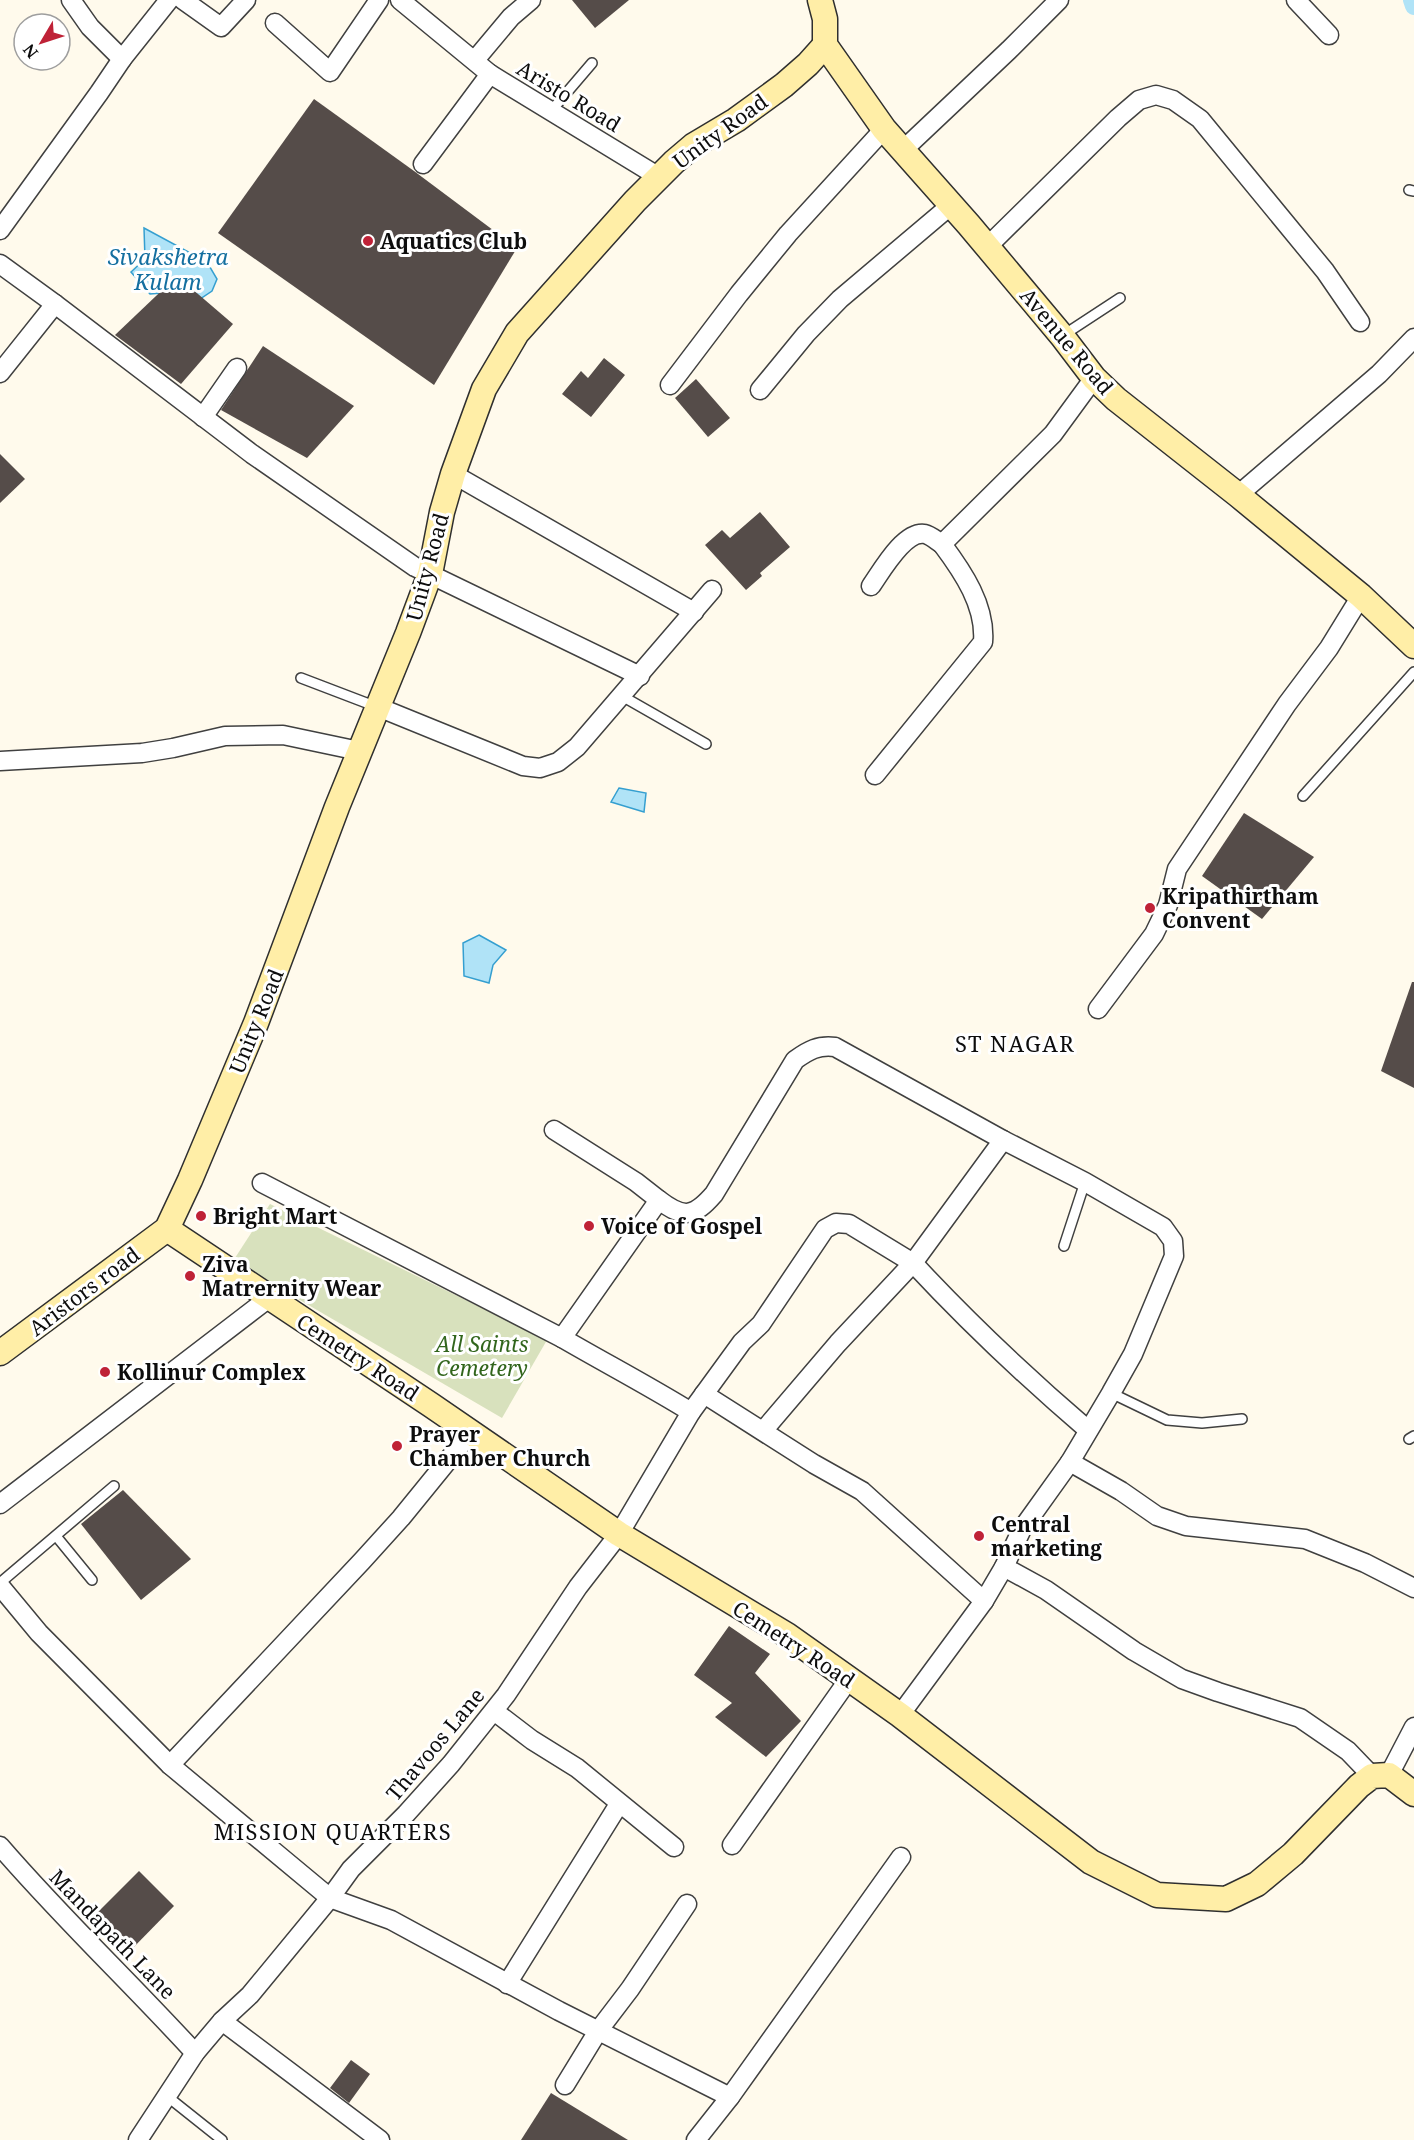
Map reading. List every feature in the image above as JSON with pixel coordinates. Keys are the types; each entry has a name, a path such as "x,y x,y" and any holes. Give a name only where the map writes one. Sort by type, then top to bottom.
{"street":[{"path":"71,0 90,27 122,59"},
{"path":"0,230 122,59 169,0"},
{"path":"183,0 221,27 246,0"},
{"path":"275,23 330,72 379,0"},
{"path":"400,0 490,74"},
{"path":"475,60 511,18 531,0"},
{"path":"820,0 825,19 825,45"},
{"path":"902,151 1059,0"},
{"path":"1296,0 1329,35"},
{"name":"Avenue Road","path":"825,45 884,129 987,247 1094,378 1116,399 1238,495 1360,597 1414,646"},
{"name":"Unity Road","path":"167,1228 190,1180 256,1023 337,807 430,574 442,512 483,389 517,333 659,177 694,145 736,120 784,85 825,45"},
{"name":"Aristo Road","path":"423,164 490,74 659,177"},
{"path":"987,247 1118,118 1139,100 1156,95 1173,100 1200,119 1325,271 1360,322"},
{"path":"670,386 739,294 788,234 884,129"},
{"path":"760,390 806,334 840,299 950,206"},
{"path":"0,264 252,454 415,567 640,676"},
{"path":"0,373 55,304"},
{"path":"1238,495 1379,374 1414,338"},
{"path":"203,417 237,368"},
{"path":"942,544 1053,434 1094,378"},
{"path":"453,474 694,612"},
{"path":"871,586 900,546 911,537 925,534 942,544 961,570 985,627 983,642 875,774"},
{"path":"378,707 523,766 540,768 558,762 577,747 712,590"},
{"path":"1098,1009 1154,934 1168,904 1177,869 1287,704 1329,648 1360,597"},
{"path":"0,761 142,753 225,736 284,735 359,751"},
{"path":"554,1130 636,1182 672,1210 687,1214 701,1208 714,1194 795,1060 808,1050 821,1045 835,1047 1003,1140 1085,1182 1163,1227 1173,1241 1174,1256 1133,1354 1111,1394 1070,1462 1022,1529 1004,1567 984,1601 900,1715"},
{"path":"763,1431 838,1343 912,1263 1003,1140"},
{"path":"262,1183 562,1338 602,1362 648,1385 691,1412"},
{"path":"562,1338 659,1200"},
{"name":"Thavoos Lane","path":"138,2140 195,2053 222,2021 250,1995 351,1869 444,1772 494,1711 578,1587 619,1534 691,1412 742,1342 760,1324 825,1229 837,1223 849,1224 912,1263 1021,1373 1088,1430"},
{"name":"Cemetry Road","path":"167,1228 619,1534 787,1635 900,1715 1091,1862 1157,1895 1226,1899 1257,1884 1293,1854 1359,1785 1381,1776"},
{"name":"Aristors road","path":"0,1353 167,1228"},
{"path":"0,1504 269,1298"},
{"path":"704,1394 814,1464 862,1491 984,1601"},
{"path":"170,1765 401,1518 471,1432"},
{"path":"1070,1462 1157,1516 1186,1526 1305,1539 1365,1563 1414,1588"},
{"path":"1004,1567 1046,1590 1134,1651 1182,1678 1300,1718 1381,1776 1414,1794"},
{"path":"0,1585 39,1633 170,1765 330,1898 392,1920 507,1984 730,2097"},
{"path":"732,1845 849,1679"},
{"path":"494,1711 532,1740 577,1768 674,1847"},
{"path":"1381,1776 1414,1727"},
{"path":"507,1984 619,1804"},
{"name":"Mandapath Lane","path":"0,1846 40,1893 155,2009 195,2053"},
{"path":"696,2140 730,2097 901,1857"},
{"path":"565,2085 598,2031 630,1989 687,1904"},
{"path":"222,2021 380,2140"}],"lane":[{"path":"551,111 592,63"},
{"path":"1062,336 1120,298"},
{"path":"1303,796 1414,672"},
{"path":"301,678 378,707"},
{"path":"622,696 706,744"},
{"path":"1064,1246 1085,1182"},
{"path":"1111,1394 1167,1420 1202,1423 1242,1419"},
{"path":"0,1585 114,1486"},
{"path":"56,1536 92,1580"},
{"path":"168,2097 222,2140"}],"green space":[{"name":"All Saints Cemetery","path":"270,1204 547,1340 502,1418 233,1261"}],"water":[{"name":"Sivakshetra Kulam","path":"144,228 207,262 217,279 212,291 191,305 175,292 150,294 131,272 145,259"},
{"path":"619,788 646,793 644,812 611,802"},
{"path":"479,935 506,950 493,965 489,983 464,976 463,943"}],"building":[{"path":"572,0 629,0 595,28"},
{"name":"Aquatics Club","path":"314,99 517,248 434,385 218,233"},
{"path":"177,276 233,324 181,384 115,335"},
{"path":"263,346 354,406 307,458 221,410"},
{"path":"604,358 625,375 591,417 562,394 581,371 588,378"},
{"path":"696,379 730,418 708,437 675,398"},
{"path":"0,454 25,479 0,503"},
{"path":"760,512 790,547 760,573 762,576 746,590 705,545 722,530 730,538"},
{"path":"1244,813 1314,857 1262,919 1202,876"},
{"path":"1412,982 1414,982 1414,1088 1381,1071"},
{"path":"123,1490 191,1559 141,1600 81,1524"},
{"path":"729,1626 770,1654 755,1673 801,1721 766,1757 715,1717 732,1703 694,1675"},
{"path":"139,1871 174,1906 128,1953 92,1918"},
{"path":"351,2060 370,2074 349,2103 330,2088"},
{"path":"551,2093 628,2140 521,2140"}],"waterway":[{"path":"1412,0 1414,6"}],"place":[{"name":"Aquatics Club","path":"368,241"},
{"name":"Kripathirtham Convent","path":"1150,908"},
{"name":"Bright Mart","path":"201,1216"},
{"name":"Voice of Gospel","path":"589,1226"},
{"name":"Ziva Matrernity Wear","path":"190,1276"},
{"name":"Kollinur Complex","path":"105,1372"},
{"name":"Prayer Chamber Church","path":"397,1446"},
{"name":"Central marketing","path":"979,1536"}],"district":[{"name":"ST NAGAR","path":"1015,1043"},
{"name":"MISSION QUARTERS","path":"333,1831"}]}
